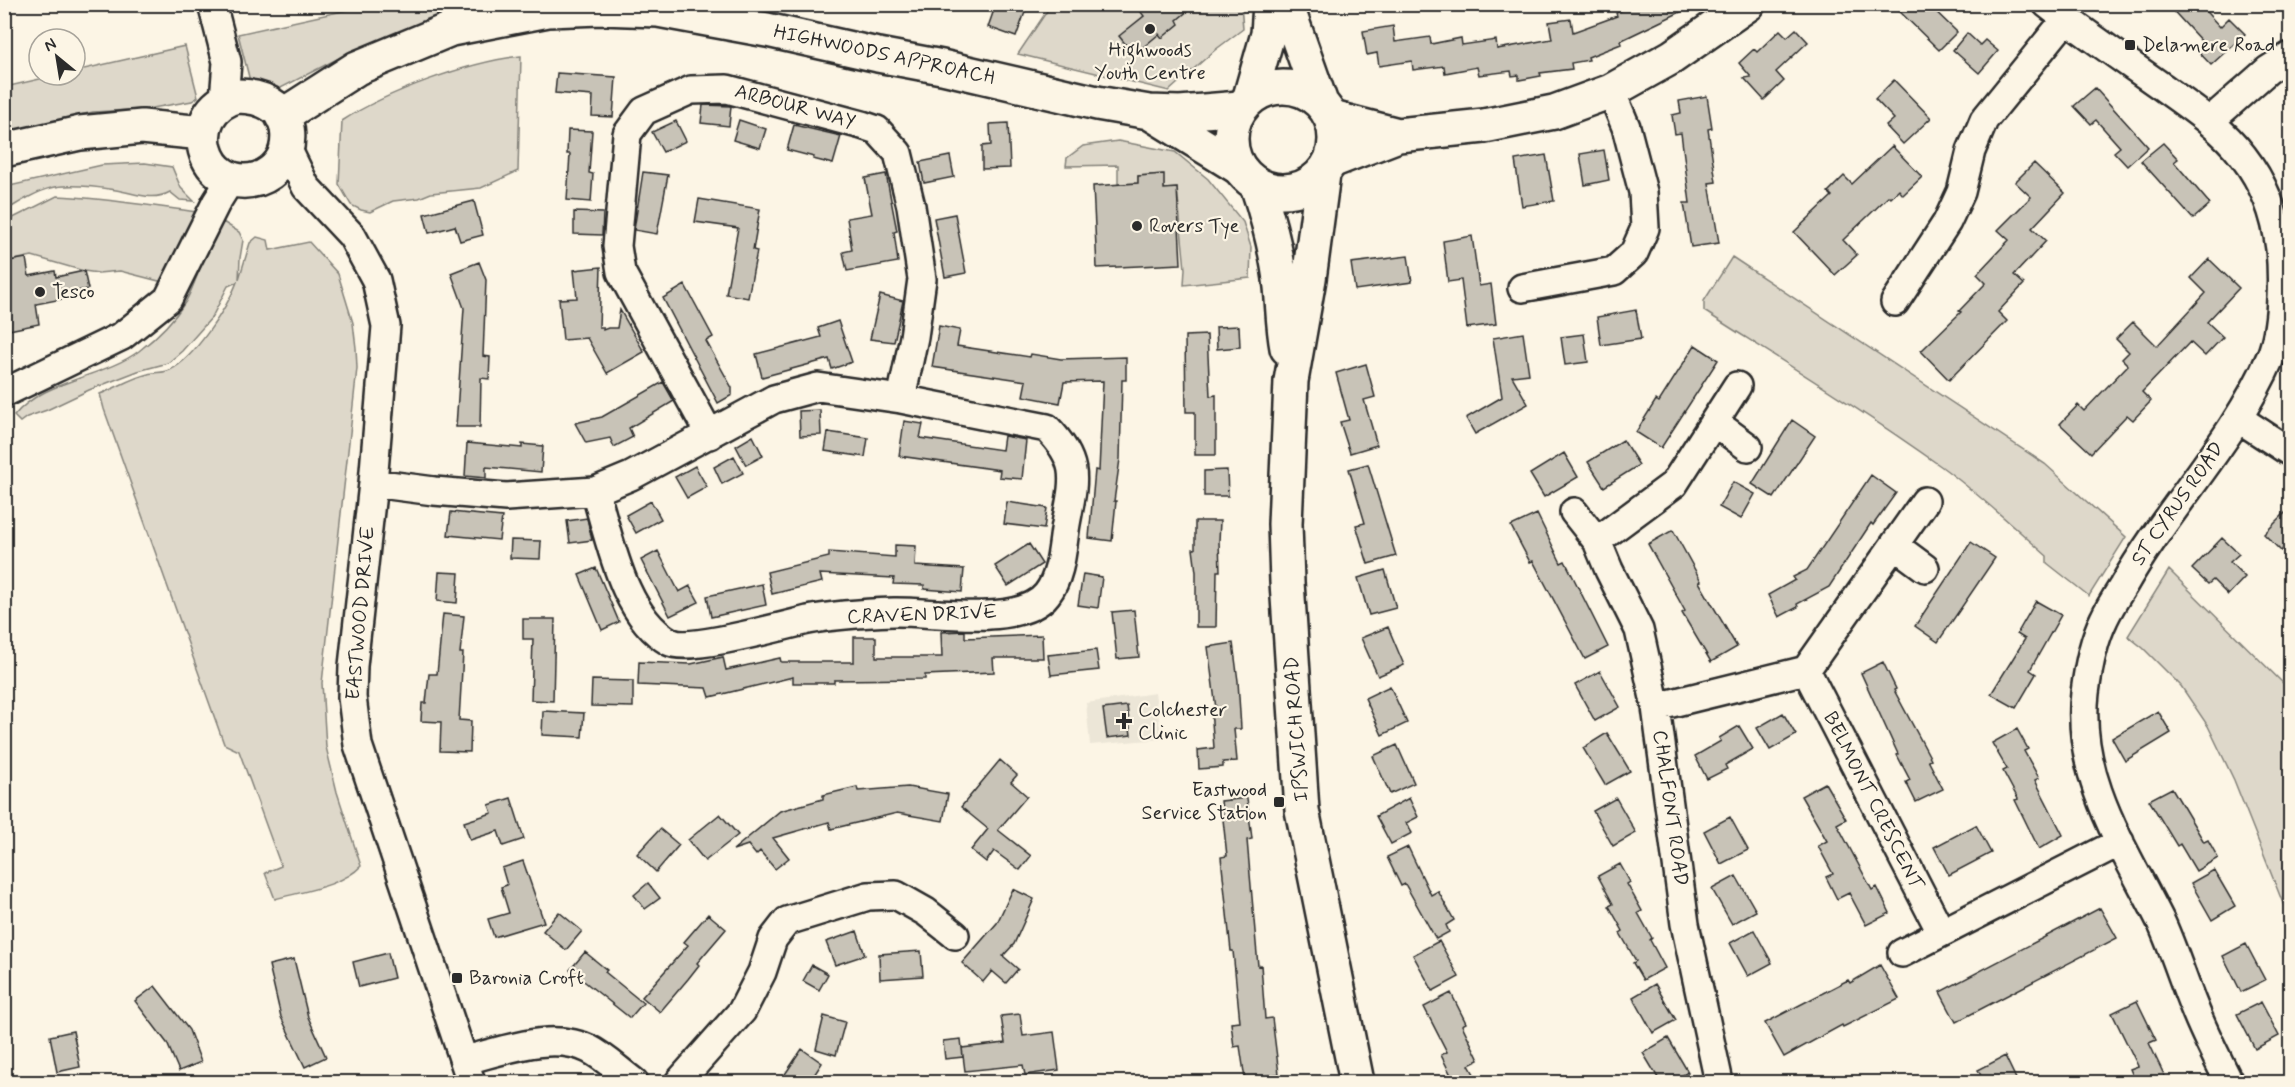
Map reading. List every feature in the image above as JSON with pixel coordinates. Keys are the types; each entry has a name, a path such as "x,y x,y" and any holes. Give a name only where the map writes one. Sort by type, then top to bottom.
{"street":[{"path":"212,4 238,98"},
{"path":"1270,4 1268,34 1245,103 1232,125 1230,147 1248,176 1282,192 1305,187 1327,168 1398,135 1484,126 1554,112 1611,91 1672,57 1748,4"},
{"path":"1286,4 1336,139 1327,168"},
{"name":"HIGHWOODS APPROACH","path":"282,116 357,68 451,29 548,10 600,8 658,10 745,26 942,67 1097,103 1149,112 1180,113 1245,103"},
{"path":"1894,302 1947,222 1961,192 1971,151 1984,120 2056,12"},
{"name":"ST CYRUS ROAD","path":"2056,12 2210,121 2243,156 2272,208 2282,274 2279,314 2272,354 2238,418 2133,568 2103,620 2093,653 2085,694 2084,727 2087,757 2102,803 2163,927 2196,1012 2229,1083"},
{"path":"2210,121 2268,70 2290,56"},
{"path":"1245,103 1266,88 1277,86 1299,88 1326,109 1398,135"},
{"name":"ARBOUR WAY","path":"710,435 621,272 616,246 627,134 644,111 692,90 727,89 862,125 878,130 898,153 910,206 922,279 902,399"},
{"path":"1522,288 1614,271 1634,253 1646,228 1643,192 1626,127 1611,91"},
{"path":"5,393 122,336 168,298 223,191 218,171 205,153 203,133 207,118 238,98 276,107 282,116 288,136 275,165 250,181 223,191"},
{"name":"HIGHWOODS APPROACH","path":"1149,112 1248,176"},
{"path":"4,150 80,133 132,128 203,133"},
{"name":"EASTWOOD DRIVE","path":"275,165 306,187 352,236 376,280 386,326 373,483 353,666 352,697 358,745 399,862 431,967 468,1071"},
{"name":"IPSWICH ROAD","path":"1327,168 1310,279 1292,370 1286,532 1302,810 1357,1083"},
{"name":"IPSWICH ROAD","path":"1248,176 1274,244 1281,287 1282,324 1292,370"},
{"name":"CRAVEN DRIVE","path":"373,483 506,497 596,491 631,476 774,399 818,387 902,399 1047,428 1070,457 1074,480 1058,571 1047,594 1030,607 991,616 894,612 812,620 703,643 673,644 652,631 629,598 596,491"},
{"path":"1598,541 1674,484 1737,387"},
{"path":"2238,418 2290,452"},
{"path":"1714,422 1748,447"},
{"path":"1656,708 1806,670 1925,501"},
{"name":"CHALFONT ROAD","path":"1574,512 1598,541 1609,570 1639,630 1656,708 1685,924 1719,1083"},
{"path":"1894,545 1925,568"},
{"name":"BELMONT CRESCENT","path":"1806,670 1941,932"},
{"path":"1902,953 2120,842"},
{"path":"679,1083 742,1011 762,972 773,939 788,921 868,896 896,895 926,912 955,935"},
{"path":"468,1071 544,1042 567,1042 590,1050 634,1083"}],"shaded area":[{"path":"370,5 488,5 403,32 341,57 277,90 264,83 250,81 238,34"},
{"path":"1051,5 1241,5 1243,29 1215,50 1169,91 1018,54"},
{"path":"185,46 198,97 192,101 147,109 93,112 5,132 5,87 27,82 27,87 87,87 87,68"},
{"path":"521,56 518,171 481,188 431,193 419,198 393,201 370,212 351,205 339,184 342,121 381,99 428,80 500,59"},
{"path":"1118,141 1175,152 1208,179 1243,222 1251,247 1250,278 1184,285 1185,269 1177,188 1164,189 1163,174 1138,176 1138,183 1118,184 1118,165 1066,166 1067,158 1083,146"},
{"path":"145,163 172,167 181,188 194,201 180,200 170,192 150,197 116,190 66,186 39,192 5,211 5,187 102,165"},
{"path":"57,196 110,200 198,212 167,283 120,271 98,273 84,271 32,256 5,262 5,222"},
{"path":"223,222 239,232 243,240 239,279 250,243 257,237 268,240 270,250 309,242 338,274 353,323 356,348 357,368 322,683 326,747 337,792 361,866 343,879 275,899 265,873 281,866 239,751 224,744 100,394 136,378 168,371 179,364 209,331 237,282 228,286 212,317 182,351 168,363 138,371 89,390 20,422 14,416 40,394 124,360 152,340 171,321 186,301 204,258"},
{"path":"1732,257 2045,464 2126,537 2089,596 2047,563 2047,556 1983,499 1942,467 1854,407 1704,311 1704,301"},
{"path":"2169,570 2290,690 2290,921 2234,780 2208,726 2181,686 2128,636"},
{"name":"Colchester Clinic","path":"1155,693 1162,739 1090,745 1086,703"}],"building":[{"path":"996,4 1028,4 1016,37 988,27"},
{"name":"Highwoods Youth Centre","path":"1135,4 1196,4 1177,20 1179,24 1162,38 1159,34 1134,55 1119,36 1144,16"},
{"path":"1634,4 1697,4 1620,41 1621,44 1588,57 1589,60 1571,63 1572,69 1540,73 1541,76 1519,80 1519,75 1512,76 1511,71 1479,75 1477,67 1445,73 1444,66 1413,70 1412,61 1379,66 1377,53 1367,55 1363,31 1393,26 1395,42 1430,37 1431,44 1461,38 1462,45 1496,40 1497,49 1552,39 1549,22 1571,19 1573,32 1617,16 1616,13"},
{"path":"1892,4 1928,4 1957,32 1939,50"},
{"path":"2167,4 2199,4 2220,27 2229,18 2245,34 2211,65 2196,49 2203,43"},
{"path":"1796,29 1808,42 1776,72 1784,81 1764,100 1744,78 1751,77 1739,63 1754,49 1757,52 1780,30 1787,37"},
{"path":"1967,33 1980,45 1985,40 1998,51 1979,73 1953,50"},
{"path":"557,73 616,77 613,117 592,116 593,96 555,93"},
{"path":"1894,80 1931,118 1903,144 1886,126 1894,119 1875,99"},
{"path":"2095,88 2148,147 2127,166 2114,152 2120,147 2096,120 2091,124 2074,106"},
{"path":"1707,96 1712,128 1708,129 1716,182 1709,183 1719,243 1691,247 1684,203 1690,203 1681,133 1675,134 1672,115 1681,113 1679,101"},
{"path":"703,105 731,106 729,126 701,123"},
{"path":"739,120 766,129 760,148 733,140"},
{"path":"676,121 686,141 663,152 652,132"},
{"path":"1008,123 1010,168 982,169 982,146 991,145 990,124"},
{"path":"794,125 841,136 833,164 787,150"},
{"path":"568,130 592,131 589,173 593,174 591,202 567,200 570,154 567,154"},
{"path":"2163,143 2178,159 2174,162 2210,204 2193,219 2141,161"},
{"path":"1892,146 1922,177 1903,195 1899,190 1891,198 1889,196 1843,240 1857,255 1835,275 1794,232 1832,196 1828,192 1844,176 1852,184"},
{"path":"1604,150 1609,180 1585,185 1580,154"},
{"path":"1546,155 1554,201 1522,206 1515,160"},
{"path":"950,156 954,177 924,183 920,162"},
{"path":"2034,163 2065,193 2032,228 2046,241 2014,275 2024,284 1998,312 2007,321 1949,380 1921,351 1961,312 1959,311 1986,283 1977,274 2009,240 1998,230 2031,197 2015,182"},
{"path":"643,172 668,175 657,234 634,230"},
{"path":"886,174 897,231 894,232 898,262 847,271 843,252 852,250 847,218 872,214 865,178"},
{"name":"Rovers Tye","path":"1164,174 1164,189 1177,188 1181,264 1097,268 1093,186 1138,183 1138,176"},
{"path":"699,199 760,209 753,250 757,251 748,298 726,294 738,228 695,222"},
{"path":"474,201 483,235 460,241 455,226 429,233 424,214"},
{"path":"574,212 603,213 602,235 574,234"},
{"path":"955,214 966,273 945,277 934,218"},
{"path":"1472,236 1479,286 1491,284 1496,324 1467,328 1461,280 1448,282 1443,241"},
{"path":"1408,256 1412,282 1355,290 1351,263"},
{"name":"Tesco","path":"26,258 29,276 55,271 56,277 84,271 88,289 61,294 62,299 36,304 39,324 4,331 4,262"},
{"path":"2209,259 2239,288 2207,322 2223,337 2205,356 2190,342 2142,392 2151,401 2133,420 2127,415 2091,453 2060,424 2078,405 2084,411 2128,365 2122,359 2129,352 2116,339 2133,322 2157,346 2206,293 2191,278"},
{"path":"479,262 486,280 483,356 490,357 489,379 481,378 480,427 456,427 464,308 451,273"},
{"path":"601,267 599,327 603,327 603,330 617,328 620,310 644,352 607,373 608,375 587,338 563,340 559,299 577,298 574,270"},
{"path":"685,285 713,337 706,341 732,388 732,395 718,403 663,298"},
{"path":"880,295 903,301 894,342 870,339"},
{"path":"1636,310 1641,339 1601,345 1597,317"},
{"path":"838,321 852,362 832,369 829,359 762,377 756,354 821,337 818,328"},
{"path":"939,326 960,330 957,346 1030,357 1031,354 1061,359 1126,357 1126,380 1122,380 1120,459 1114,501 1116,501 1112,541 1089,538 1095,470 1099,471 1103,381 1064,382 1060,403 1023,396 1026,381 932,367"},
{"path":"1239,326 1240,347 1217,349 1216,327"},
{"path":"1523,333 1529,374 1512,376 1528,404 1475,434 1466,418 1502,397 1493,338"},
{"path":"1584,334 1588,362 1565,365 1561,337"},
{"path":"1207,335 1210,396 1216,395 1216,455 1195,455 1195,412 1186,412 1185,336"},
{"path":"1695,345 1718,360 1661,448 1636,432 1656,400 1659,402"},
{"path":"1366,364 1375,397 1364,400 1377,445 1350,453 1340,422 1349,420 1336,373"},
{"path":"663,382 674,401 629,428 633,437 614,447 610,438 586,443 575,423 602,417"},
{"path":"820,410 821,435 800,436 799,411"},
{"path":"1792,420 1815,436 1774,498 1752,484"},
{"path":"904,421 923,424 920,438 1002,450 1004,436 1026,440 1022,479 999,477 1000,470 899,456"},
{"path":"828,432 868,438 865,457 825,451"},
{"path":"753,436 763,456 746,465 736,446"},
{"path":"1623,440 1639,465 1604,487 1588,462"},
{"path":"467,443 522,448 522,444 543,446 541,472 486,467 486,478 465,476"},
{"path":"1564,453 1578,477 1544,497 1530,474"},
{"path":"734,456 743,473 722,484 714,467"},
{"path":"1368,464 1396,556 1368,564 1356,525 1365,523 1349,469"},
{"path":"695,466 707,487 687,498 675,477"},
{"path":"1227,470 1228,496 1204,496 1204,471"},
{"path":"1871,475 1896,493 1873,525 1871,523 1829,587 1797,604 1798,607 1779,617 1768,595 1795,580 1793,577 1807,570"},
{"path":"1733,482 1755,494 1741,519 1719,507"},
{"path":"651,501 661,519 636,533 626,515"},
{"path":"1007,502 1047,508 1044,529 1004,524"},
{"path":"2290,508 2290,542 2281,551 2264,534"},
{"path":"451,512 502,517 499,540 448,535"},
{"path":"1537,514 1561,563 1565,561 1608,647 1585,659 1533,561 1530,562 1511,526"},
{"path":"587,518 592,540 570,543 567,521"},
{"path":"1195,521 1220,521 1220,571 1217,571 1216,627 1196,627 1196,572 1193,549 1195,549"},
{"path":"1673,530 1701,581 1699,582 1737,647 1711,662 1682,613 1685,611 1648,544"},
{"path":"2222,538 2239,554 2230,562 2245,577 2228,595 2213,580 2208,584 2192,569"},
{"path":"511,540 541,541 540,559 510,558"},
{"path":"1971,542 1995,558 1938,642 1915,626"},
{"path":"1029,544 1042,564 1008,586 995,566"},
{"path":"895,545 916,546 915,566 964,569 962,592 924,589 924,585 893,584 894,578 820,574 822,582 772,594 767,572 829,557 829,552 895,557"},
{"path":"658,551 679,592 690,586 699,602 670,616 641,560"},
{"path":"596,568 619,622 602,630 579,575"},
{"path":"1385,570 1396,608 1369,615 1358,578"},
{"path":"439,572 459,573 457,603 437,601"},
{"path":"1083,574 1102,577 1098,608 1078,605"},
{"path":"762,584 766,605 711,617 707,596"},
{"path":"2036,601 2061,615 2030,670 2036,674 2016,708 1991,694 2025,639 2017,634"},
{"path":"1134,610 1139,657 1117,659 1112,612"},
{"path":"443,614 464,616 460,653 463,653 459,720 471,721 470,752 440,751 441,722 421,721 422,703 426,703 429,674 437,674"},
{"path":"523,619 555,619 553,701 531,700 533,639 523,639"},
{"path":"1388,627 1404,665 1378,676 1361,638"},
{"path":"965,631 965,638 1042,635 1043,658 993,658 994,672 925,675 925,679 793,683 793,677 710,697 707,688 638,685 639,662 691,664 723,657 726,670 780,658 781,662 854,662 854,637 876,637 876,657 942,657 941,632"},
{"path":"1233,643 1241,729 1234,729 1237,761 1223,762 1223,767 1199,769 1198,750 1214,748 1211,709 1216,709 1208,647"},
{"path":"1096,650 1099,670 1051,675 1048,655"},
{"path":"1883,662 1896,689 1894,690 1931,759 1928,760 1943,789 1916,802 1906,782 1910,780 1861,673"},
{"path":"1600,671 1620,707 1595,721 1575,685"},
{"path":"592,680 633,681 633,707 591,706"},
{"path":"1390,686 1407,723 1382,735 1365,698"},
{"path":"1127,706 1131,735 1107,738 1103,709"},
{"path":"543,711 584,713 582,737 542,735"},
{"path":"2158,711 2171,733 2125,761 2112,738"},
{"path":"1783,713 1796,735 1770,750 1757,728"},
{"path":"1739,726 1753,749 1725,765 1727,769 1707,779 1695,756 1721,741 1719,738"},
{"path":"2017,729 2028,749 2024,751 2039,778 2035,780 2063,835 2039,849 2015,800 2018,799 2003,771 2007,769 1992,743"},
{"path":"1607,733 1630,771 1605,785 1583,748"},
{"path":"1397,745 1414,783 1390,794 1373,756"},
{"path":"1000,760 1017,775 1011,782 1027,796 998,830 1031,856 1020,870 994,851 986,862 971,850 988,829 961,807"},
{"path":"1825,783 1846,819 1837,824 1872,890 1877,887 1890,913 1866,925 1849,893 1837,899 1826,877 1833,874 1818,846 1827,841 1801,796"},
{"path":"857,787 858,791 908,787 948,794 943,821 897,813 831,829 829,822 773,838 789,858 775,869 760,851 756,855 748,845 733,850 780,811 823,799 823,795"},
{"path":"2172,788 2204,842 2208,840 2218,858 2196,871 2180,844 2177,846 2149,800"},
{"path":"511,798 524,839 503,846 498,831 470,840 464,822 492,813 489,805"},
{"path":"1247,798 1252,839 1247,840 1258,966 1261,965 1265,1019 1272,1018 1279,1074 1245,1079 1240,1046 1234,1047 1231,1023 1240,1022 1221,857 1227,856 1221,801"},
{"path":"1409,798 1418,817 1406,823 1412,833 1391,844 1376,816"},
{"path":"1616,798 1636,833 1613,846 1593,811"},
{"path":"720,814 738,835 705,861 688,840"},
{"path":"1730,817 1748,850 1721,864 1704,831"},
{"path":"1976,825 1991,853 1949,875 1934,847"},
{"path":"660,829 679,845 656,872 637,854"},
{"path":"1408,847 1431,895 1438,891 1454,920 1446,925 1449,932 1436,939 1405,884 1401,886 1387,857"},
{"path":"523,861 544,922 494,937 488,919 509,913 501,887 507,885 502,868"},
{"path":"1620,864 1630,882 1627,884 1642,911 1638,913 1665,968 1643,980 1633,963 1636,961 1620,933 1623,931 1609,906 1613,904 1598,876"},
{"path":"2214,870 2235,906 2212,920 2191,883"},
{"path":"1736,876 1756,911 1732,924 1712,889"},
{"path":"648,883 660,898 645,909 634,895"},
{"path":"1013,889 1034,899 1014,944 1003,956 1018,969 1006,983 992,971 983,982 962,963 997,923"},
{"path":"2100,908 2117,938 1956,1022 1940,992"},
{"path":"559,912 582,931 566,950 543,931"},
{"path":"708,914 726,929 660,1012 642,997 688,945 684,942"},
{"path":"1754,930 1772,963 1748,976 1730,943"},
{"path":"857,931 865,955 835,965 826,942"},
{"path":"1439,941 1459,977 1433,991 1413,955"},
{"path":"2246,944 2265,980 2241,992 2223,956"},
{"path":"921,951 923,976 880,979 879,954"},
{"path":"585,952 607,970 605,972 643,1003 630,1018 570,970"},
{"path":"388,953 394,978 359,987 353,962"},
{"path":"294,959 308,1017 326,1057 305,1067 281,1017 269,965"},
{"path":"812,965 828,974 819,990 803,981"},
{"path":"1880,965 1899,999 1843,1027 1842,1025 1784,1057 1765,1023 1848,980 1850,983"},
{"path":"1655,984 1676,1020 1653,1033 1633,997"},
{"path":"155,986 189,1030 201,1062 179,1071 167,1043 135,1001"},
{"path":"1451,993 1466,1023 1462,1025 1479,1060 1469,1065 1479,1083 1455,1083 1441,1055 1447,1052 1424,1007"},
{"path":"2137,1001 2156,1040 2149,1043 2168,1083 2136,1083 2130,1069 2138,1066 2112,1013"},
{"path":"2261,1002 2279,1036 2255,1049 2237,1014"},
{"path":"1020,1014 1023,1036 1054,1032 1059,1070 1025,1075 1023,1065 965,1071 962,1048 1005,1043 1001,1016"},
{"path":"824,1016 845,1022 836,1055 816,1049"},
{"path":"73,1031 80,1067 57,1072 50,1036"},
{"path":"1668,1038 1688,1072 1670,1083 1661,1083 1643,1053"},
{"path":"961,1039 963,1057 945,1059 943,1041"},
{"path":"802,1049 822,1063 809,1083 779,1083"},
{"path":"2005,1056 2018,1083 1985,1083 1978,1070"}],"place":[{"name":"Highwoods Youth Centre","path":"1150,29"},
{"name":"Delamere Road","path":"2130,45"},
{"name":"Rovers Tye","path":"1137,226"},
{"name":"Tesco","path":"40,292"},
{"name":"Colchester Clinic","path":"1124,721"},
{"name":"Eastwood Service Station","path":"1279,802"},
{"name":"Baronia Croft","path":"457,978"}]}
